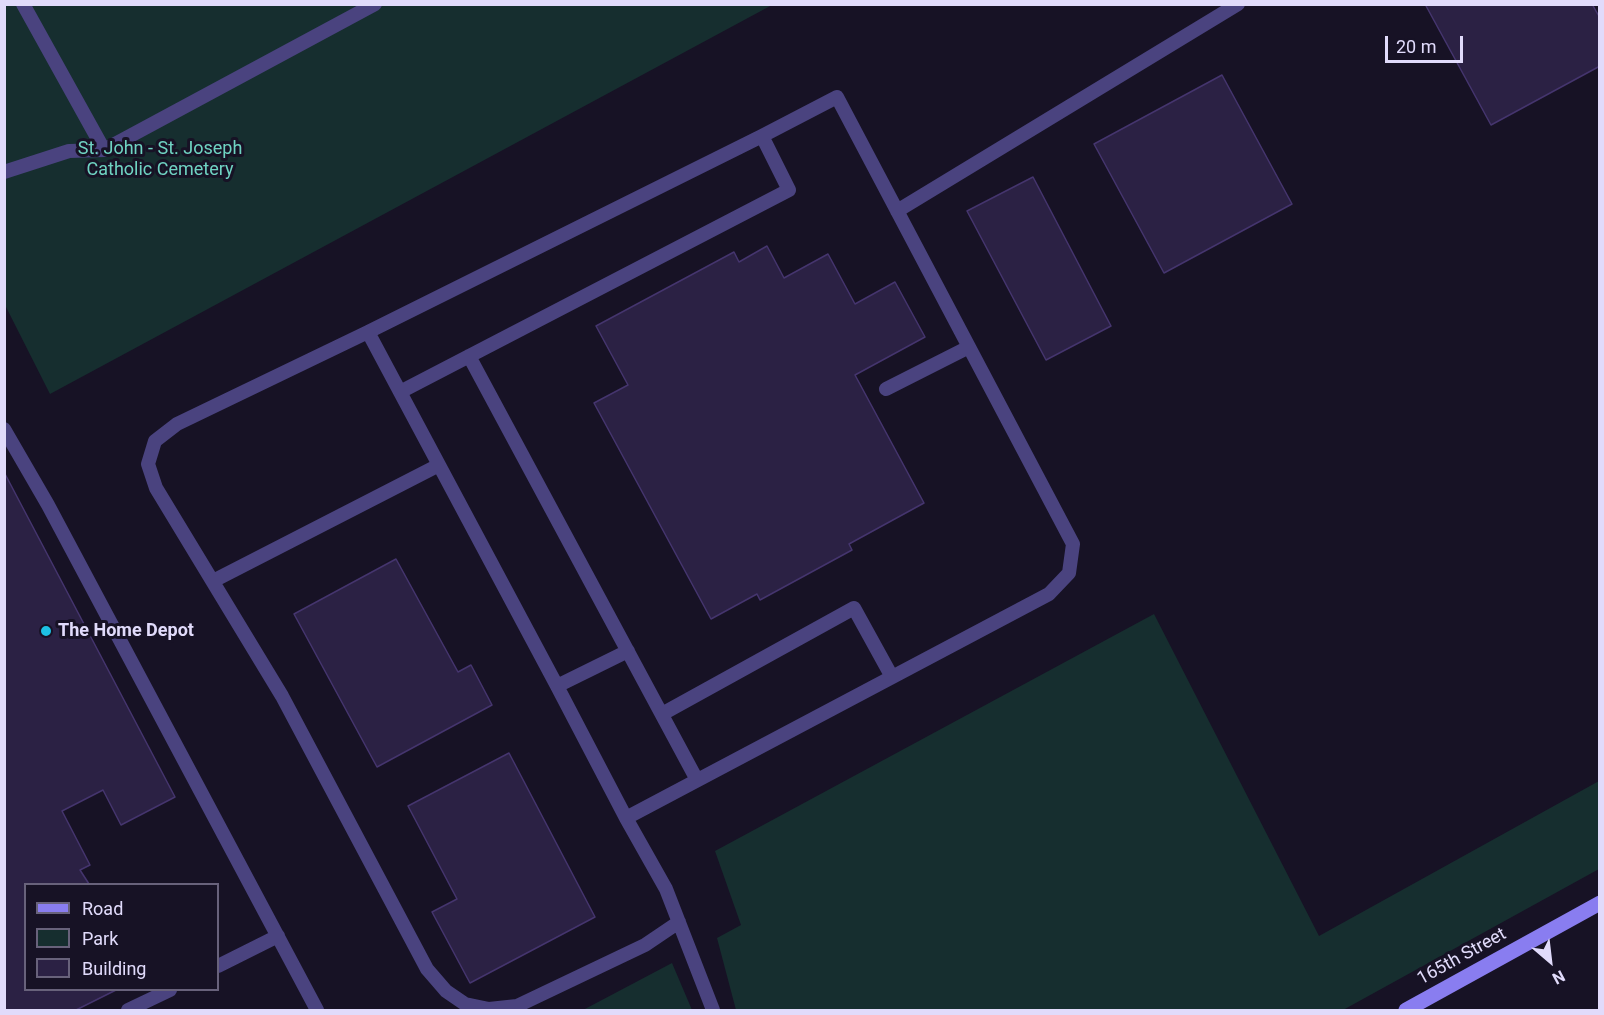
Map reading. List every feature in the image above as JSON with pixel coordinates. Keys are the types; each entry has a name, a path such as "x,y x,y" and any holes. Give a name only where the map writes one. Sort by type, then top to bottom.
{"main road":[{"name":"165th Street","path":"1406,1011 1599,903"}],"lane":[{"path":"23,4 104,150"},
{"path":"4,172 69,152 104,150 375,4"},
{"path":"897,211 1238,4"},
{"path":"626,818 1049,594 1069,573 1073,544 837,97 368,332 177,424 155,441 148,464 156,488 282,696 427,969 446,991 465,1004 489,1010 517,1006 645,945 679,922"},
{"path":"400,392 789,190 762,136"},
{"path":"368,332 666,890 713,1011"},
{"path":"886,389 969,347"},
{"path":"469,356 697,780"},
{"path":"4,429 54,515 317,1011"},
{"path":"213,581 439,465"},
{"path":"662,714 855,608 892,677"},
{"path":"558,686 628,651"},
{"path":"219,966 278,936"},
{"path":"128,1011 169,991"}],"green space":[{"name":"St. John - St. Joseph Catholic Cemetery","path":"5,5 772,5 50,394 5,305"},
{"path":"1154,614 1319,936 1599,781 1599,869 1343,1010 736,1010 717,938 741,925 715,851"},
{"path":"672,963 692,1010 583,1010"}],"building":[{"path":"1425,4 1592,4 1600,18 1600,66 1491,125"},
{"path":"1222,75 1292,204 1164,273 1094,144"},
{"path":"1033,177 1111,326 1046,360 967,211"},
{"path":"767,246 784,278 828,254 855,304 895,282 925,337 855,375 924,503 849,544 852,550 760,600 757,594 711,619 594,403 628,385 596,326 734,252 739,262"},
{"name":"The Home Depot","path":"4,472 175,797 121,825 103,790 62,811 90,865 80,870 88,883 24,883 24,991 114,991 76,1010 4,1010"},
{"path":"396,559 458,672 471,665 492,705 377,767 294,614"},
{"path":"509,753 595,917 470,983 432,912 457,899 408,806"}],"place":[{"name":"The Home Depot","path":"46,631"}]}
